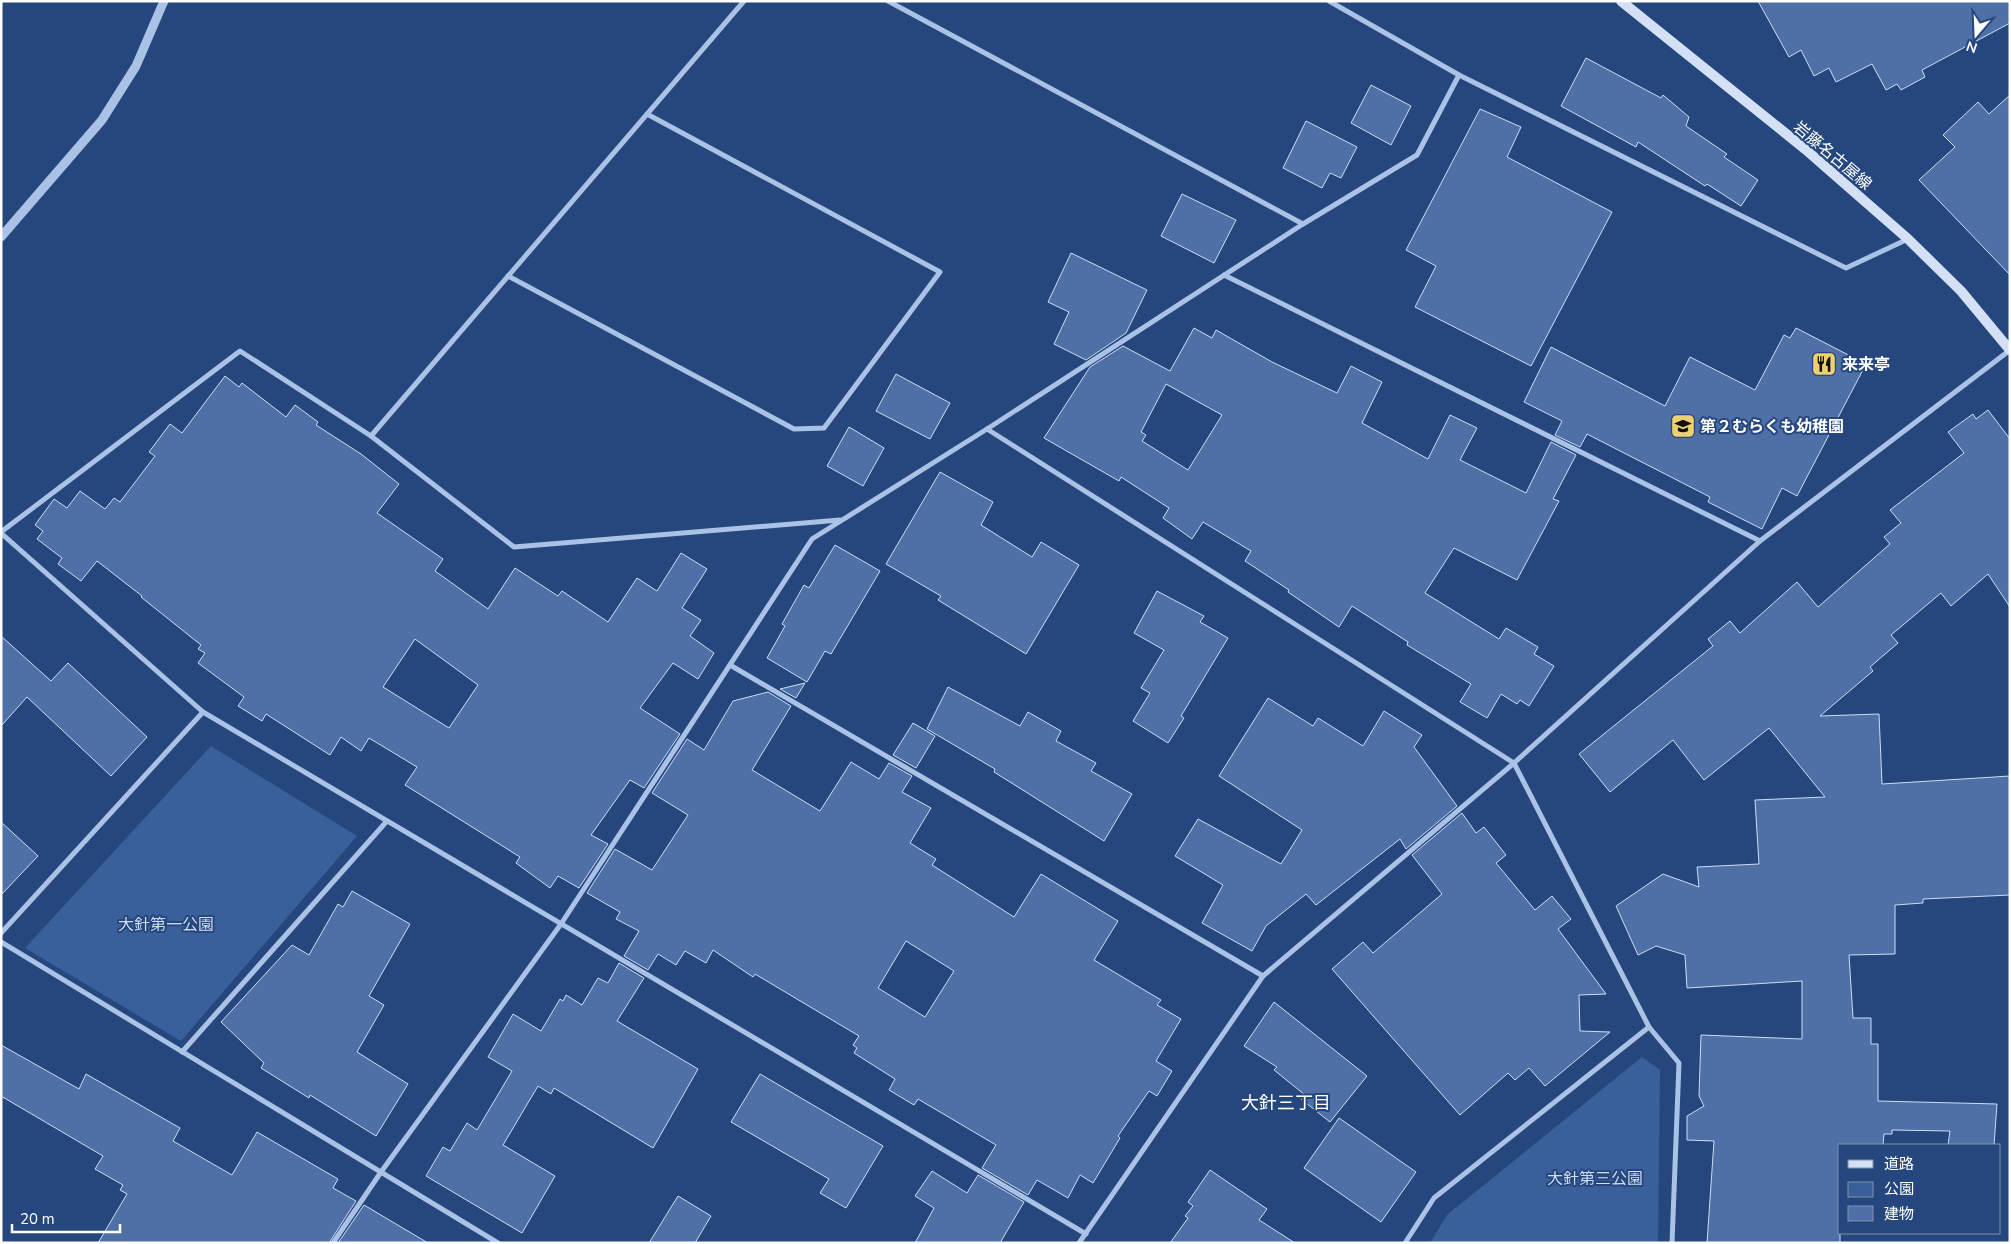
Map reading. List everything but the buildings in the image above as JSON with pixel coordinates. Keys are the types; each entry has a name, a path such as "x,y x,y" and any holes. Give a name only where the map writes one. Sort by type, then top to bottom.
{"main road":[{"name":"岩藤名古屋線","path":"1624,2 1805,150 1908,239 1961,291 2010,350"}],"street":[{"path":"1,237 102,120 136,66 164,1"},
{"path":"371,436 744,1"},
{"path":"888,1 1303,224"},
{"path":"1329,1 1459,75 1846,268 1908,239"},
{"path":"333,1243 381,1172 561,924 812,539 1303,224 1417,155 1459,75"},
{"path":"508,276 794,429 824,428 940,272 647,114"},
{"path":"1224,275 1760,541"},
{"path":"1080,1243 1263,976 1514,763 1760,541 2010,350"},
{"path":"843,519 514,547 371,436 240,351 1,533 203,712 1086,1234"},
{"path":"986,429 1514,763 1649,1027 1679,1063 1672,1243"},
{"path":"730,664 1263,976"},
{"path":"1,933 203,712"},
{"path":"182,1052 387,821"},
{"path":"1,942 498,1243"},
{"path":"1405,1243 1434,1198 1649,1027"}],"green space":[{"name":"大針第一公園","path":"211,746 357,836 181,1041 25,948"},
{"name":"大針第三公園","path":"1642,1057 1660,1070 1658,1243 1430,1243 1447,1215"}],"place":[{"name":"来来亭","path":"1824,364"},
{"name":"第２むらくも幼稚園","path":"1683,426"}],"district":[{"name":"大針三丁目","path":"1286,1103"}]}
